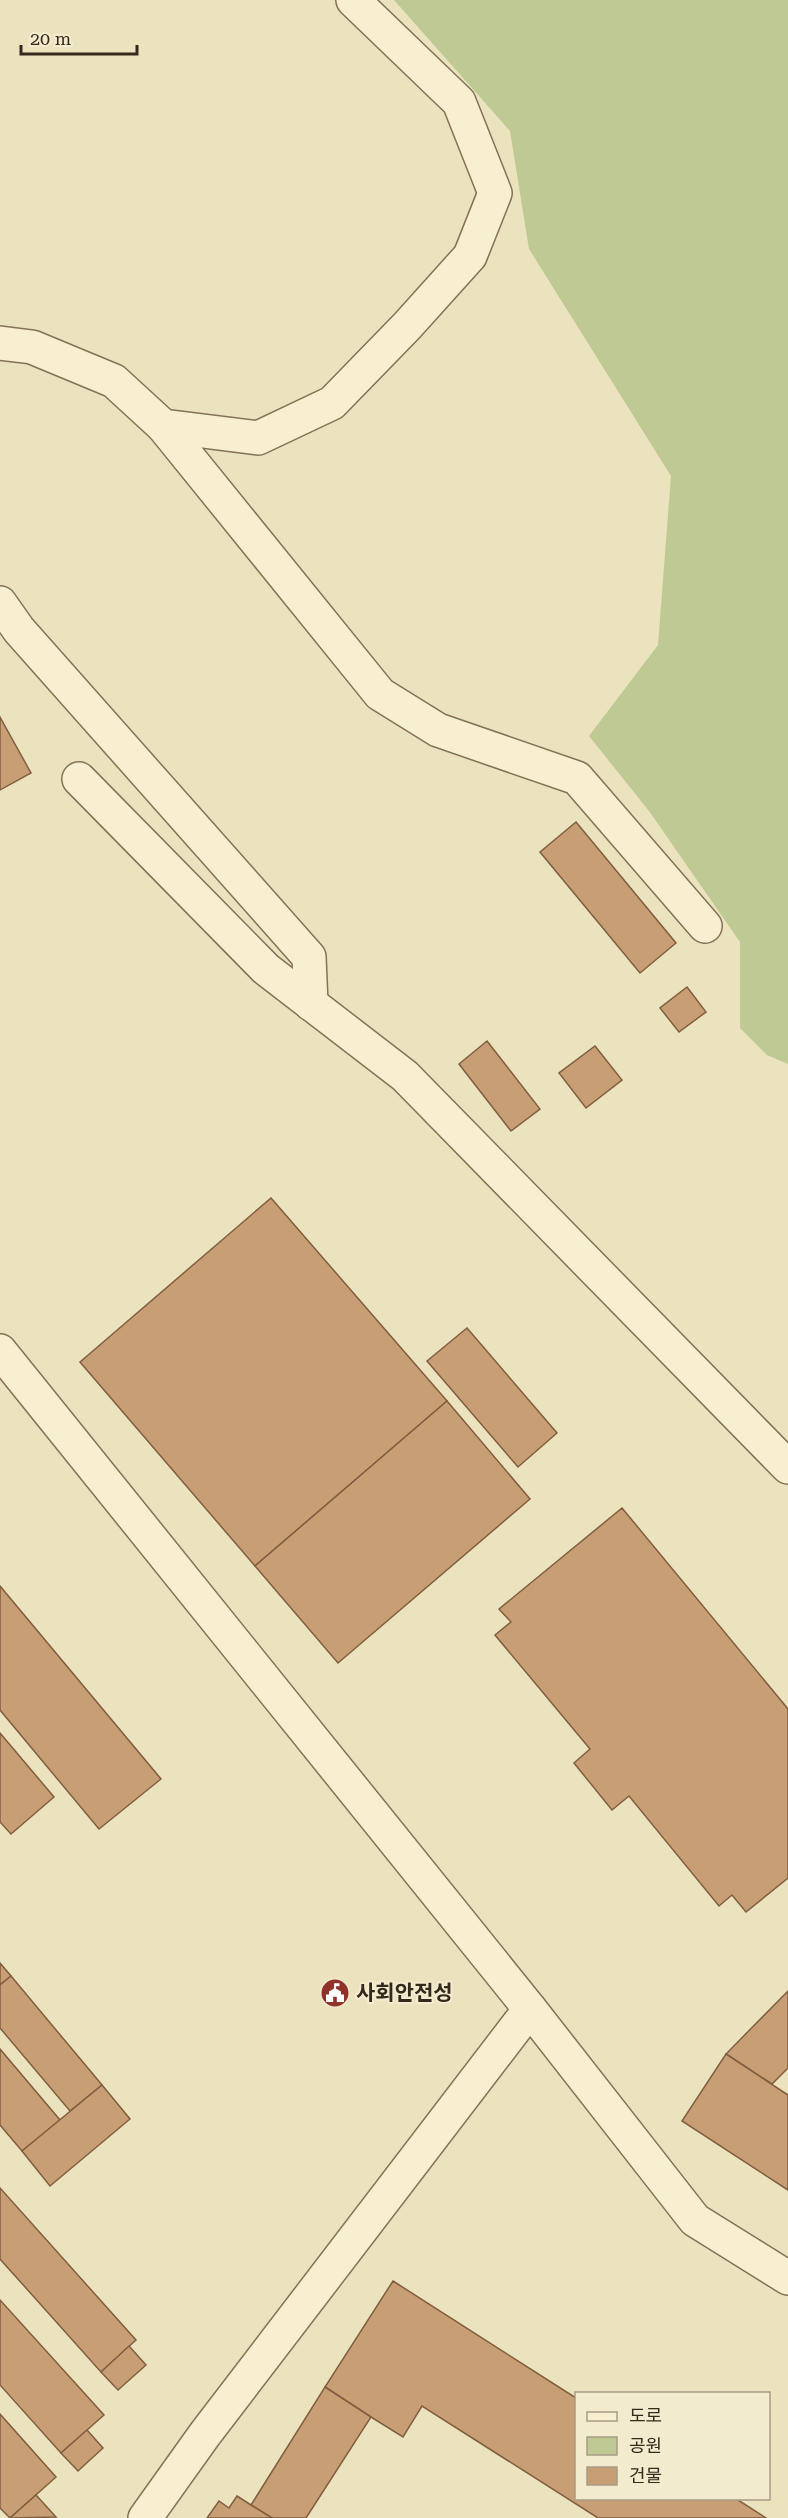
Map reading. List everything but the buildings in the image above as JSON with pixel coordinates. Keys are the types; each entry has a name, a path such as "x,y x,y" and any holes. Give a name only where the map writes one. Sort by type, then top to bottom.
{"street":[{"path":"163,426 258,438 332,403 407,326 470,256 495,193 459,102 353,0"},
{"path":"0,343 32,347 114,381 163,426 380,694 438,730 577,778 705,926"},
{"path":"0,603 19,630 309,957 312,1004"},
{"path":"80,779 266,969 405,1076 788,1467"},
{"path":"0,1351 530,2009 695,2220 788,2277"},
{"path":"145,2518 205,2434 530,2009"}],"green space":[{"path":"394,0 788,0 788,1064 767,1055 740,1028 740,942 649,811 589,736 658,645 671,476 529,249 510,131"}],"place":[{"name":"사회안전성","path":"335,1993"}]}
